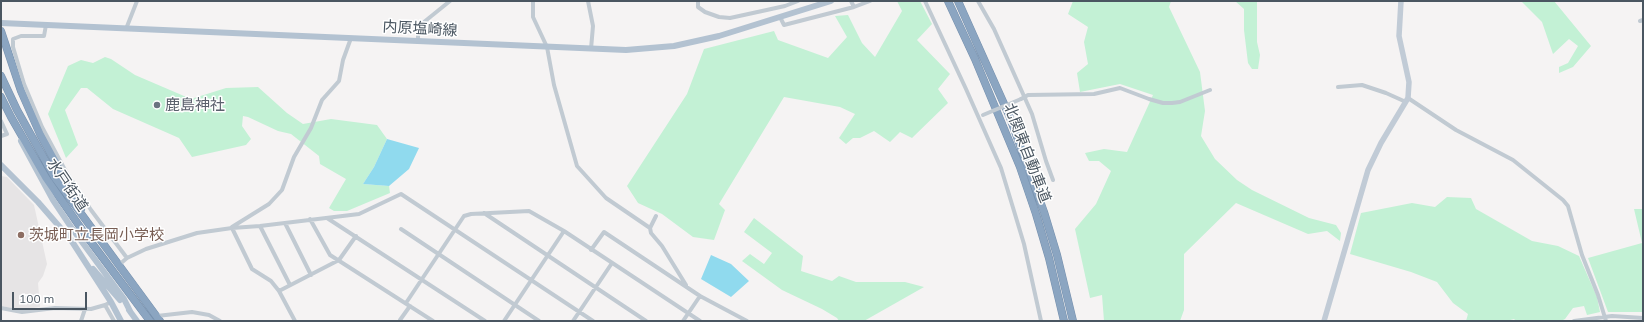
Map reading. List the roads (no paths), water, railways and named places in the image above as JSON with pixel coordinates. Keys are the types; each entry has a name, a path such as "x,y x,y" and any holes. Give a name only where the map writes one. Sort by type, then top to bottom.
{"highway":[{"name":"北関東自動車道","path":"948,1 976,59 1020,167 1049,258 1064,321"},
{"name":"北関東自動車道","path":"958,1 1009,115 1042,205 1057,255 1073,321"},
{"path":"1,30 21,90 40,134 94,233"},
{"path":"1,76 17,110 55,178 94,233 120,264 159,318"},
{"name":"水戸街道","path":"1,97 10,117 46,178 68,211 150,321"}],"main road":[{"name":"内原塩崎線","path":"1,23 591,50 626,50 674,46 719,36 831,1"},
{"path":"10,117 30,160 53,200 124,299 131,313"},
{"path":"1,165 59,225 137,321"},
{"path":"80,252 108,304 121,321"}],"street":[{"path":"126,29 137,1"},
{"path":"418,42 418,32 424,22 450,1"},
{"path":"533,1 532,12 534,23 547,47 554,85 577,166 606,198 650,228 651,233 662,246 686,286"},
{"path":"588,1 593,26 591,50"},
{"path":"698,1 698,6 705,12 719,17 730,18 738,18 785,6 798,1"},
{"path":"851,1 854,7"},
{"path":"780,17 784,25 854,7 870,1"},
{"path":"925,1 981,116 1001,168 1032,278 1041,321"},
{"path":"978,1 994,29 1023,98 1032,114 1053,180"},
{"path":"1324,321 1368,170 1381,143 1407,100 1409,82 1399,36 1401,1"},
{"path":"46,25 44,36 21,36 13,38 12,47 24,84 42,127 65,170 91,210 127,258"},
{"path":"232,228 269,204 282,190 294,157 311,128 322,100 339,81 343,60 350,38"},
{"path":"1338,87 1362,85 1407,100 1456,130 1513,160 1563,200 1568,206 1582,255 1598,295 1606,321"},
{"path":"981,116 1028,95 1094,94 1120,88 1156,101 1172,103 1185,100 1210,90"},
{"path":"1,121 7,134 1,136"},
{"path":"120,264 127,258 146,249 197,233 359,214 401,194 593,321"},
{"path":"400,320 422,279 464,216 483,213 529,211 564,231 700,321"},
{"path":"483,213 646,321"},
{"path":"650,228 656,216"},
{"path":"328,218 485,321"},
{"path":"310,219 330,255 433,321"},
{"path":"285,223 311,275"},
{"path":"260,226 290,285"},
{"path":"232,228 252,269 267,278 279,291 295,321"},
{"path":"401,229 539,321"},
{"path":"504,321 564,231"},
{"path":"591,250 604,232 700,296 744,320"},
{"path":"279,291 339,260 356,236"},
{"path":"573,321 612,263"},
{"path":"684,321 700,296"},
{"path":"1,308 22,312 55,308 85,309 108,304 114,321"},
{"path":"82,321 85,309"},
{"path":"159,318 192,312 209,315 220,321"},
{"path":"1574,321 1604,316 1643,318"}],"water":[{"path":"387,139 419,148 409,169 389,186 363,184 374,167"},
{"path":"711,255 731,264 749,281 731,297 701,279"}],"place":[{"name":"鹿島神社","path":"157,105"},
{"name":"茨城町立長岡小学校","path":"21,235"}]}
